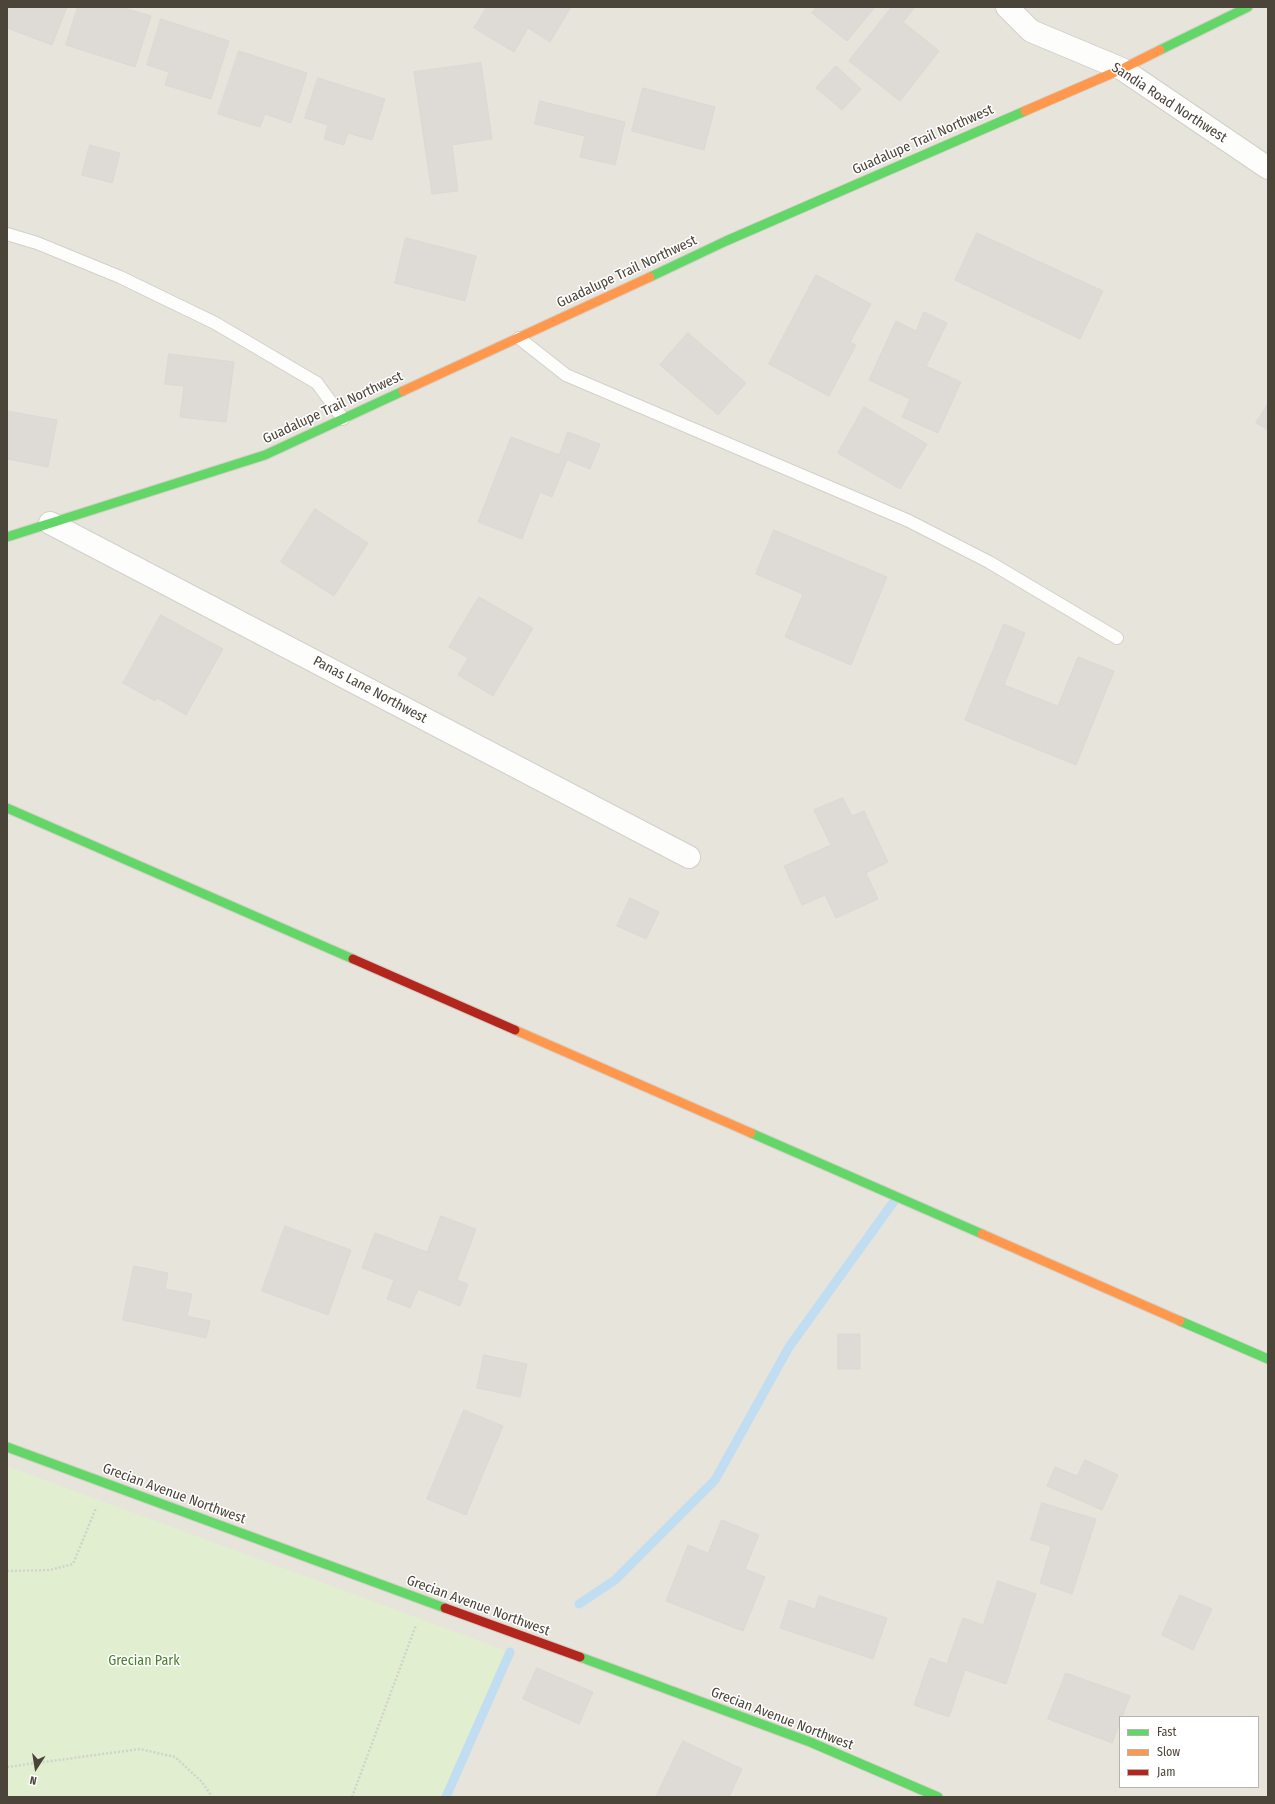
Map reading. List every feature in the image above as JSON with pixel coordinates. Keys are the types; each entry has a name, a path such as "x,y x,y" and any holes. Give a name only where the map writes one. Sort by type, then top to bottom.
{"street":[{"name":"Sandia Road Northwest","path":"1007,7 1031,31 1122,69 1268,168"},
{"name":"Guadalupe Trail Northwest","path":"7,537 265,455 726,241 1122,69 1248,7"},
{"name":"Panas Lane Northwest","path":"50,523 689,857"},
{"path":"7,808 1268,1359"},
{"name":"Grecian Avenue Northwest","path":"7,1447 802,1739 938,1797"}],"lane":[{"path":"7,234 37,243 120,277 215,323 317,383 343,419"},
{"path":"519,338 566,375 909,521 989,562 1117,638"}],"path":[{"path":"89,1504 104,1510"},
{"path":"7,1571 50,1570 73,1564 96,1507"},
{"path":"352,1797 416,1625 408,1622"},
{"path":"7,1767 140,1749 175,1757 202,1782 212,1797"}],"shaded area":[{"path":"7,7 1268,7 1268,1797 7,1797"}],"green space":[{"name":"Grecian Park","path":"7,1466 510,1652 441,1797 7,1797"}],"building":[{"path":"7,7 67,7 52,45 7,28"},
{"path":"78,7 121,7 151,16 135,67 66,45"},
{"path":"487,7 571,7 550,42 528,28 514,52 474,28"},
{"path":"817,7 875,7 847,41 812,13"},
{"path":"892,7 915,7 903,22 939,51 900,101 849,61"},
{"path":"161,19 229,41 211,99 165,85 169,72 147,65"},
{"path":"239,51 307,73 291,123 265,114 260,127 218,114"},
{"path":"481,63 492,139 452,145 458,191 432,194 414,72"},
{"path":"836,66 861,89 842,110 816,88"},
{"path":"318,78 385,99 372,140 348,133 344,145 324,139 328,125 305,118"},
{"path":"643,88 715,107 704,150 632,131"},
{"path":"540,101 625,122 615,165 580,157 585,136 535,124"},
{"path":"90,145 120,153 112,183 82,175"},
{"path":"977,233 1103,291 1080,339 955,280"},
{"path":"406,238 476,256 465,301 395,283"},
{"path":"816,275 871,304 850,342 856,345 829,396 769,364"},
{"path":"924,312 947,323 926,366 961,382 938,433 902,417 910,399 869,380 896,321 916,331"},
{"path":"688,333 746,383 718,415 660,365"},
{"path":"169,354 234,362 226,422 180,417 184,386 165,384"},
{"path":"1268,404 1268,430 1256,423"},
{"path":"864,407 927,444 900,489 838,453"},
{"path":"7,411 57,420 48,467 7,459"},
{"path":"568,432 600,444 590,469 567,460 552,497 540,492 522,539 478,522 511,437 559,455"},
{"path":"315,509 368,543 334,596 281,562"},
{"path":"774,530 887,577 851,665 785,637 803,594 756,574"},
{"path":"479,597 533,628 493,696 458,675 468,658 449,647"},
{"path":"161,615 223,649 186,715 157,698 155,701 123,683"},
{"path":"1004,624 1025,633 1004,685 1058,706 1078,657 1114,671 1076,765 965,720"},
{"path":"843,798 852,816 864,811 888,862 866,873 878,899 836,918 825,895 802,905 784,866 831,845 814,810"},
{"path":"630,898 659,912 646,939 617,926"},
{"path":"441,1216 476,1229 457,1280 468,1284 460,1306 418,1289 410,1308 387,1299 394,1280 362,1268 375,1233 427,1252"},
{"path":"285,1226 351,1250 328,1315 262,1291"},
{"path":"134,1266 168,1273 165,1289 192,1294 187,1316 210,1321 206,1338 123,1320"},
{"path":"838,1334 860,1334 860,1369 838,1369"},
{"path":"484,1355 527,1364 520,1397 477,1388"},
{"path":"464,1410 503,1426 466,1515 427,1499"},
{"path":"1085,1460 1118,1475 1102,1510 1047,1486 1055,1467 1077,1476"},
{"path":"1042,1503 1096,1519 1072,1594 1040,1583 1051,1546 1031,1540"},
{"path":"722,1520 759,1535 745,1569 765,1577 743,1631 666,1601 688,1545 708,1553"},
{"path":"998,1581 1036,1594 1006,1684 965,1670 949,1717 914,1705 930,1658 947,1664 963,1618 983,1625"},
{"path":"1180,1595 1212,1609 1193,1650 1162,1635"},
{"path":"819,1596 887,1618 873,1659 780,1628 789,1600 815,1609"},
{"path":"537,1668 593,1692 579,1724 523,1699"},
{"path":"1066,1673 1130,1696 1122,1716 1119,1716 1119,1725 1112,1743 1048,1719"},
{"path":"683,1741 742,1769 729,1797 656,1797"}],"waterway":[{"path":"579,1604 615,1580 715,1480 789,1347 897,1197"},
{"path":"446,1797 510,1652"}],"traffic: fast":[{"path":"1160,50 1248,7"},
{"path":"650,277 726,241 1025,111"},
{"path":"7,537 265,455 403,391"},
{"path":"7,808 353,959"},
{"path":"751,1133 982,1234"},
{"path":"1180,1321 1268,1359"},
{"path":"7,1447 445,1608"},
{"path":"580,1657 810,1742 938,1797"}],"traffic: slow":[{"path":"1025,111 1122,69 1160,50"},
{"path":"403,391 650,277"},
{"path":"515,1030 751,1133"},
{"path":"982,1234 1180,1321"}],"traffic: jam":[{"path":"353,959 515,1030"},
{"path":"445,1608 580,1657"}]}
